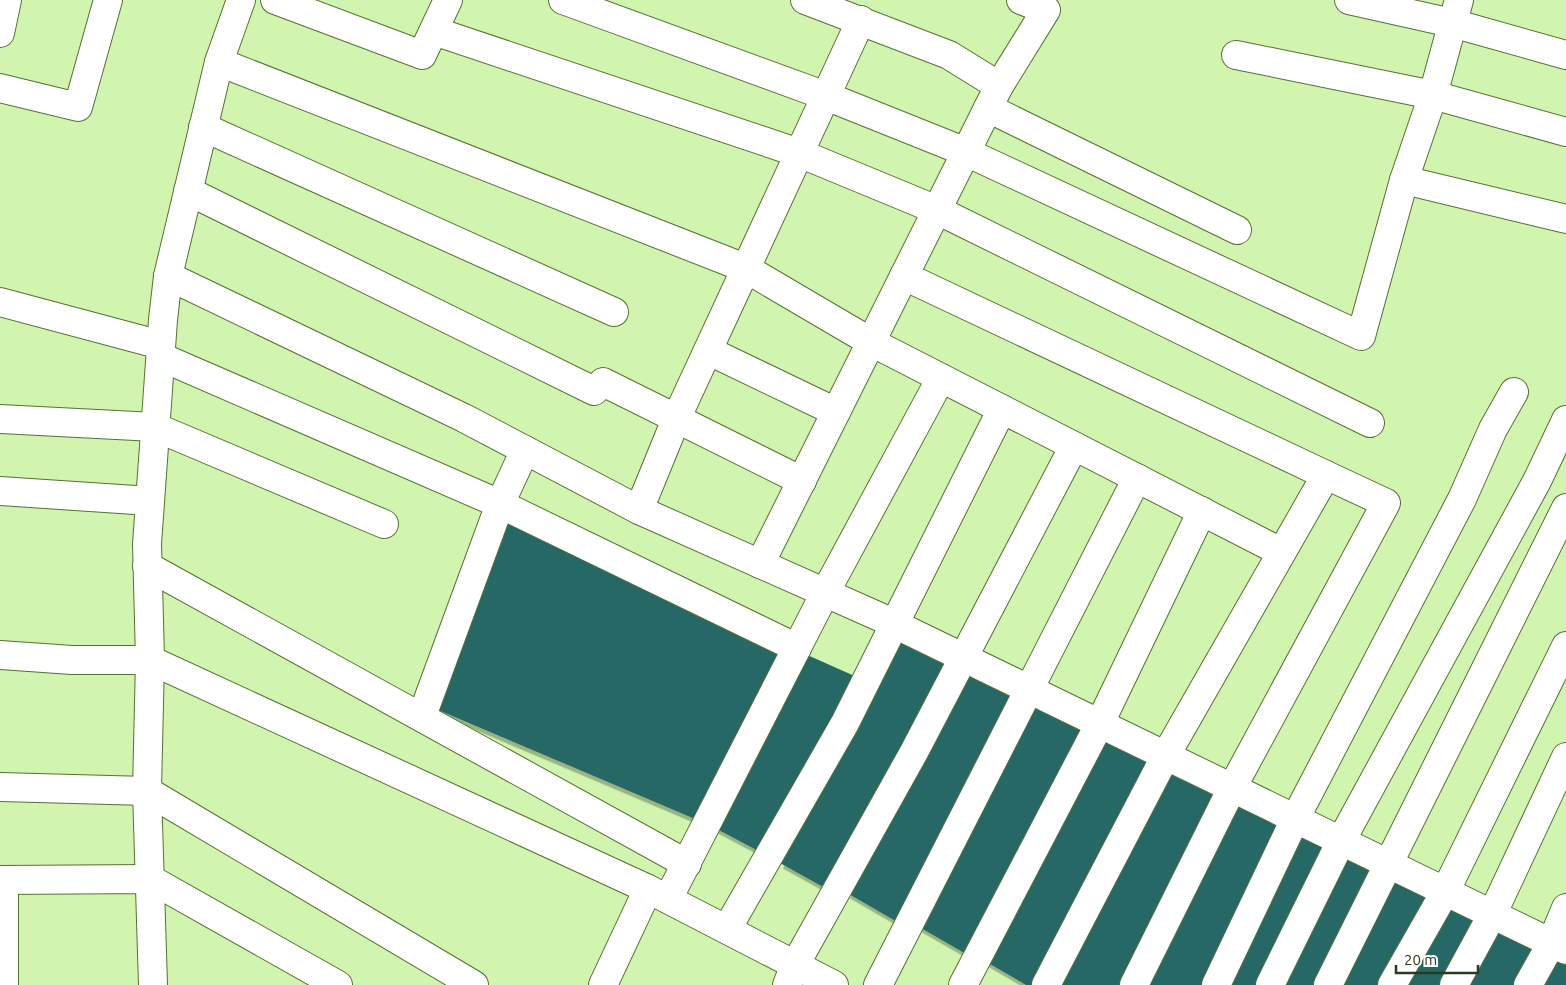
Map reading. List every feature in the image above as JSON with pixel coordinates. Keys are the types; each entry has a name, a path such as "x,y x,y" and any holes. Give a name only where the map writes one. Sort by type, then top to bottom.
{"street":[{"path":"0,33 7,0"},
{"path":"0,88 78,107 108,0"},
{"path":"153,985 147,791 150,660 147,566 161,351 168,276 219,62 241,0"},
{"path":"275,0 422,55 448,0"},
{"path":"563,0 826,96 966,152 1361,336 1404,180 1433,95 1456,12"},
{"path":"805,0 948,54 994,97 1237,230"},
{"path":"760,564 994,97 1046,10 1021,0"},
{"path":"1349,0 1456,12 1566,55"},
{"path":"639,510 677,417 861,20"},
{"path":"434,31 799,153 937,210 1370,423"},
{"path":"1236,55 1433,95 1566,132"},
{"path":"219,62 745,268 871,342 1281,552"},
{"path":"203,127 442,232 614,312"},
{"path":"1404,180 1566,219"},
{"path":"188,191 594,391 603,382 677,417 802,481"},
{"path":"168,276 279,327 525,450 639,510 895,625 1558,947"},
{"path":"904,276 1386,503 1232,788 1134,985"},
{"path":"0,302 161,351 500,504 797,648"},
{"path":"709,350 836,412"},
{"path":"603,985 658,894 687,864 825,593 941,378"},
{"path":"1216,985 1296,819 1462,499 1493,429 1514,392"},
{"path":"727,929 845,723 1002,409"},
{"path":"0,419 155,427 384,524"},
{"path":"1270,985 1341,841 1537,481 1566,420"},
{"path":"791,975 964,658 1074,446"},
{"path":"422,716 500,504 525,450"},
{"path":"1046,985 1166,755 1326,475"},
{"path":"878,985 1137,478"},
{"path":"0,491 150,501"},
{"path":"1328,985 1566,508"},
{"path":"963,985 1100,723 1202,511"},
{"path":"147,566 422,716 687,864"},
{"path":"1392,985 1445,892 1566,646"},
{"path":"0,655 72,660 150,660 658,894 727,929 791,975 834,985"},
{"path":"1454,985 1492,915 1566,757"},
{"path":"0,787 147,791 474,985"},
{"path":"4,985 2,880 150,879 338,985"},
{"path":"1528,985 1558,947 1566,908"}],"building":[{"path":"505,513 785,652 695,819 436,709"},
{"path":"895,637 953,662 832,892 780,863"},
{"path":"805,654 859,678 764,854 715,828"},
{"path":"966,668 1018,693 899,923 847,893"},
{"path":"1033,700 1086,725 966,954 914,924"},
{"path":"1101,736 1154,761 1037,985 1026,985 983,960"},
{"path":"1165,772 1218,796 1120,985 1052,985"},
{"path":"1238,802 1291,827 1209,985 1142,985"},
{"path":"1299,830 1327,847 1261,985 1225,985"},
{"path":"1345,854 1377,869 1319,985 1278,985"},
{"path":"1392,874 1431,896 1382,985 1337,985"},
{"path":"1449,900 1484,916 1446,985 1402,985"},
{"path":"1494,922 1541,949 1520,985 1461,985"},
{"path":"1557,956 1566,960 1566,985 1540,985"}]}
